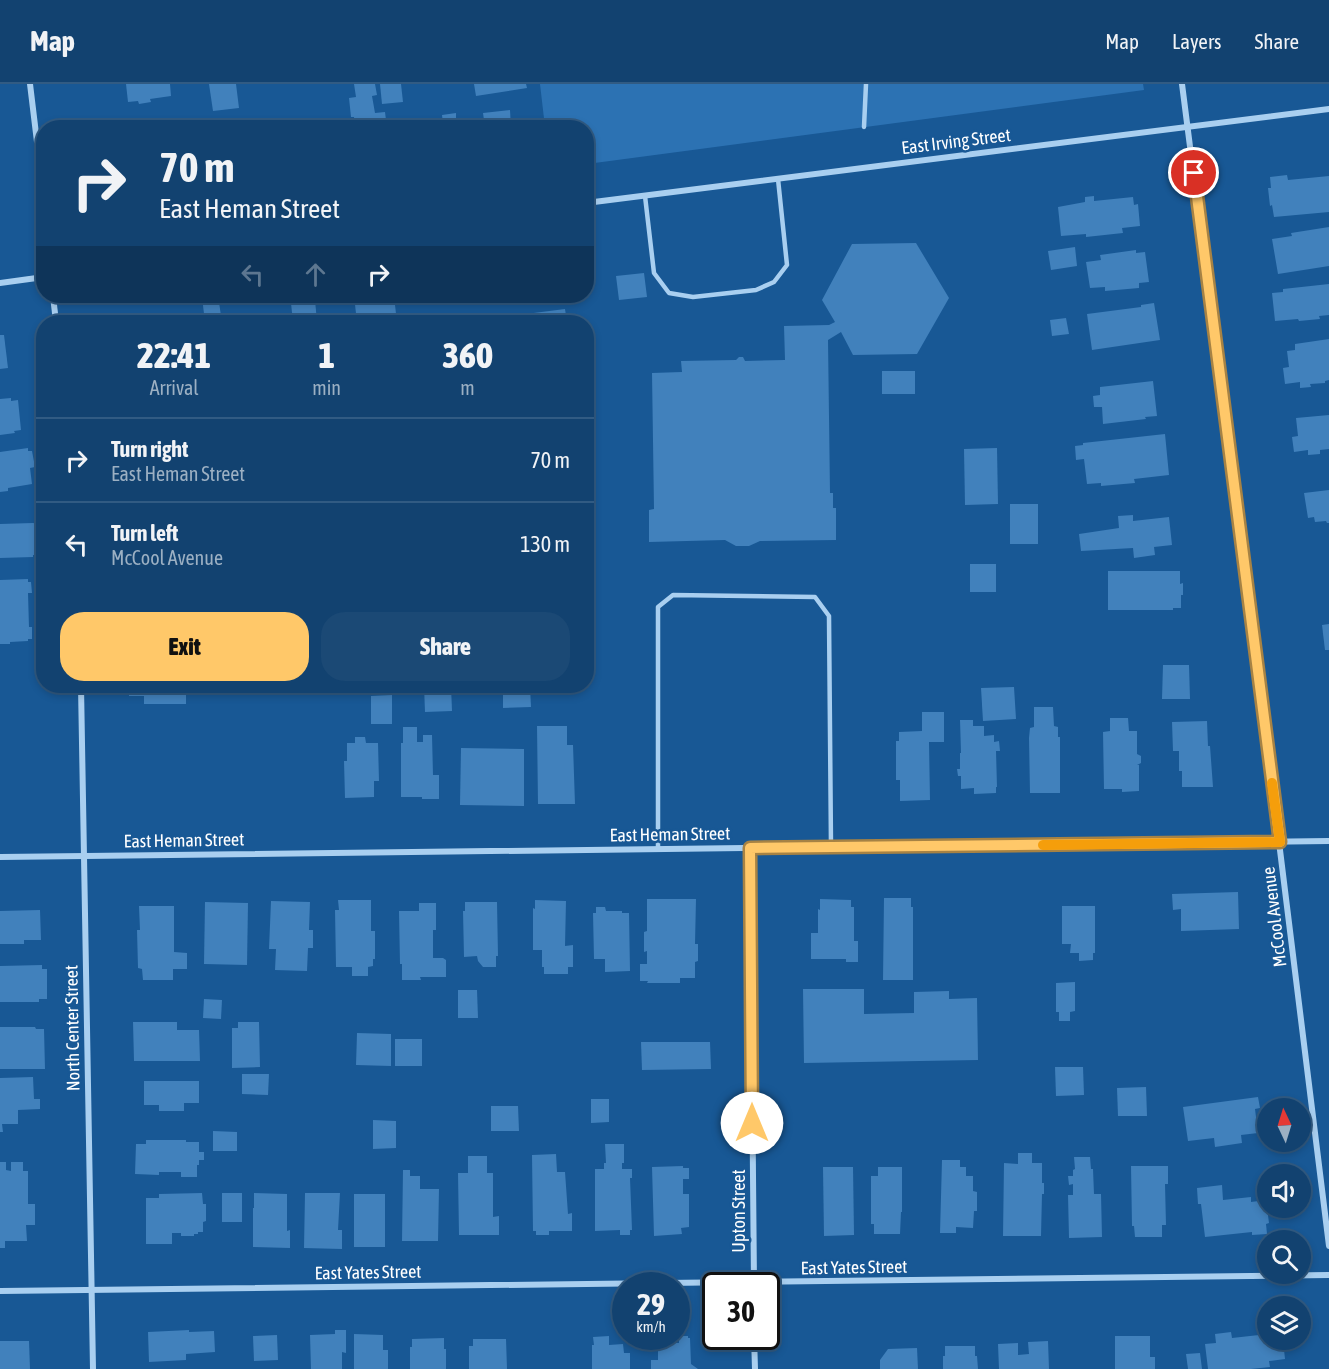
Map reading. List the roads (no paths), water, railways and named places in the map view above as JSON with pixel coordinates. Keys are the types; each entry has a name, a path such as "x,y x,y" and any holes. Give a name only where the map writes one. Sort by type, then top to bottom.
{"street":[{"path":"30,84 36,134"},
{"name":"McCool Avenue","path":"1182,84 1280,842 1329,1246"},
{"name":"East Irving Street","path":"594,202 1329,109"},
{"path":"0,283 36,279"},
{"name":"North Center Street","path":"81,693 93,1369"},
{"name":"East Heman Street","path":"0,857 1329,841"},
{"name":"Upton Street","path":"750,848 754,1272"},
{"name":"East Yates Street","path":"780,1284 1329,1275"},
{"name":"East Yates Street","path":"0,1291 702,1284"},
{"path":"754,1350 755,1369"}],"lane":[{"path":"864,127 866,84"},
{"path":"645,196 654,273 669,293 693,297 756,290 774,282 788,265 778,179"},
{"path":"658,849 658,607 673,595 815,597 829,616 831,847"}]}
